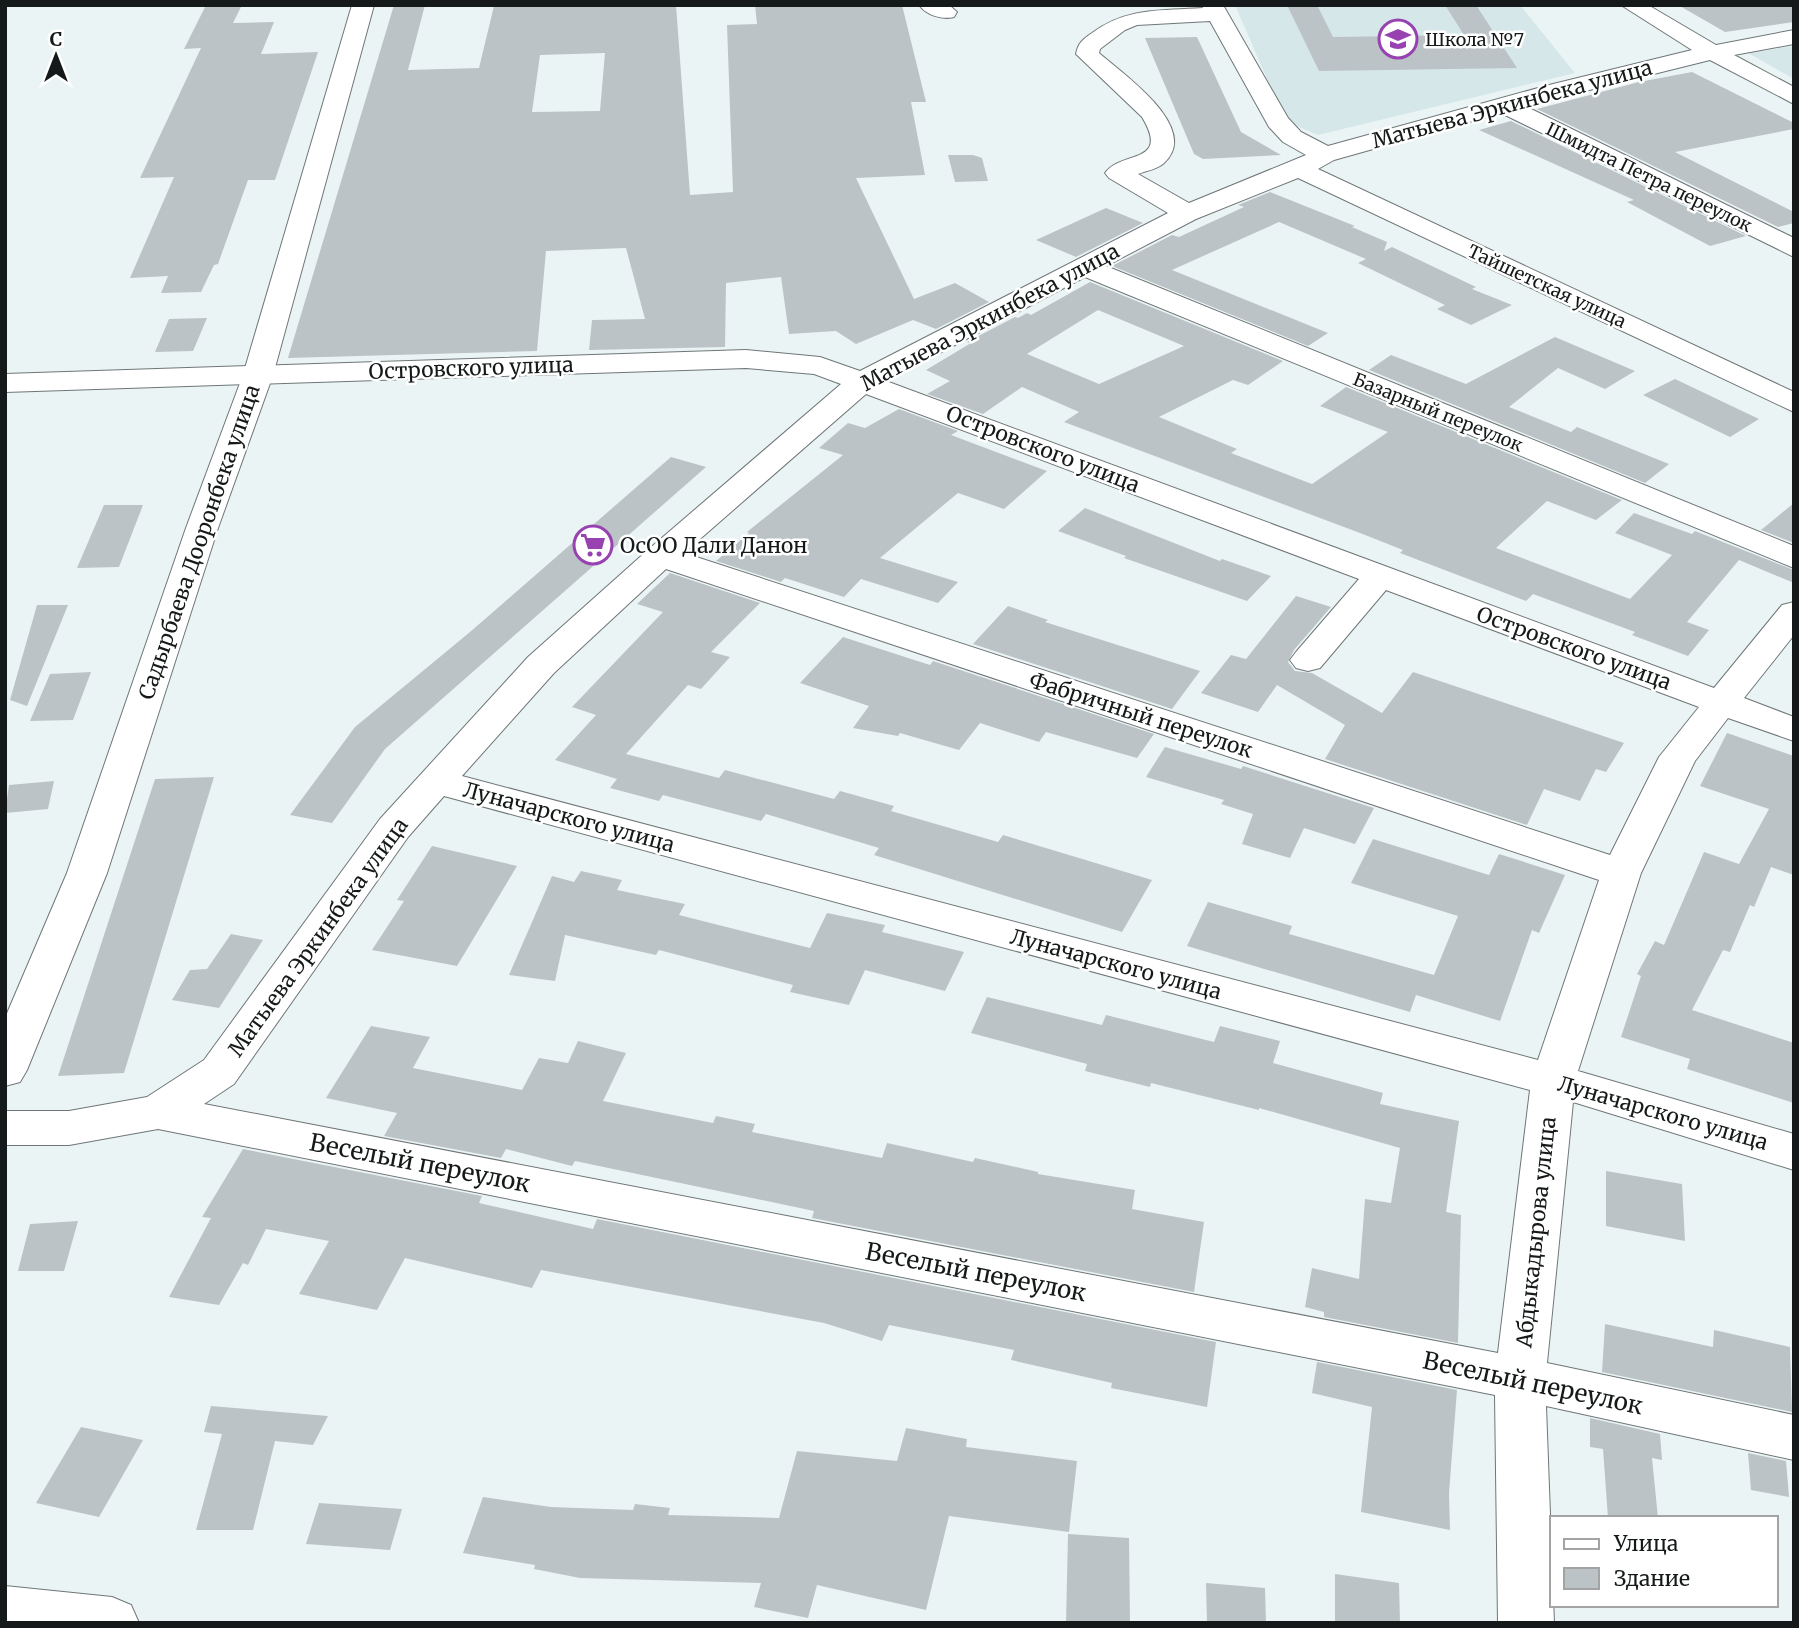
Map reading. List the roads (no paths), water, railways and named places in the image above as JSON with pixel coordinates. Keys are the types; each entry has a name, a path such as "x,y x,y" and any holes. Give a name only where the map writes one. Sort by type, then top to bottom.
{"street":[{"name":"Садырбаева Дооронбека улица","path":"5,1070 86,873 202,528 258,375 363,5"},
{"path":"1632,5 1794,97"},
{"path":"1187,213 1118,173 1154,159 1163,144 1161,129 1151,113 1087,54 1089,46 1116,25 1135,19 1214,10"},
{"name":"Тайшетская улица","path":"1214,10 1278,122 1312,162 1794,402"},
{"name":"Матыева Эркинбека улица","path":"5,1128 69,1128 158,1112 219,1072 394,828 541,665 661,556 863,381 1187,213 1312,162 1613,75 1710,51 1794,37"},
{"name":"Шмидта Петра переулок","path":"1504,105 1794,249"},
{"name":"Базарный переулок","path":"1083,266 1794,558"},
{"name":"Островского улица","path":"5,383 746,359 820,366 1794,730"},
{"name":"Фабричный переулок","path":"661,556 1621,873"},
{"path":"1308,660 1380,576"},
{"name":"Абдыкадырова улица","path":"1526,1623 1520,1379 1553,1080 1621,873 1678,757 1794,612"},
{"name":"Луначарского улица","path":"437,782 1553,1080 1794,1152"},
{"name":"Веселый переулок","path":"158,1112 1520,1379 1794,1438"},
{"path":"5,1612 112,1623"}],"place":[{"name":"Школа №7","path":"1398,39"},
{"name":"ОсОО Дали Данон","path":"593,545"}]}
